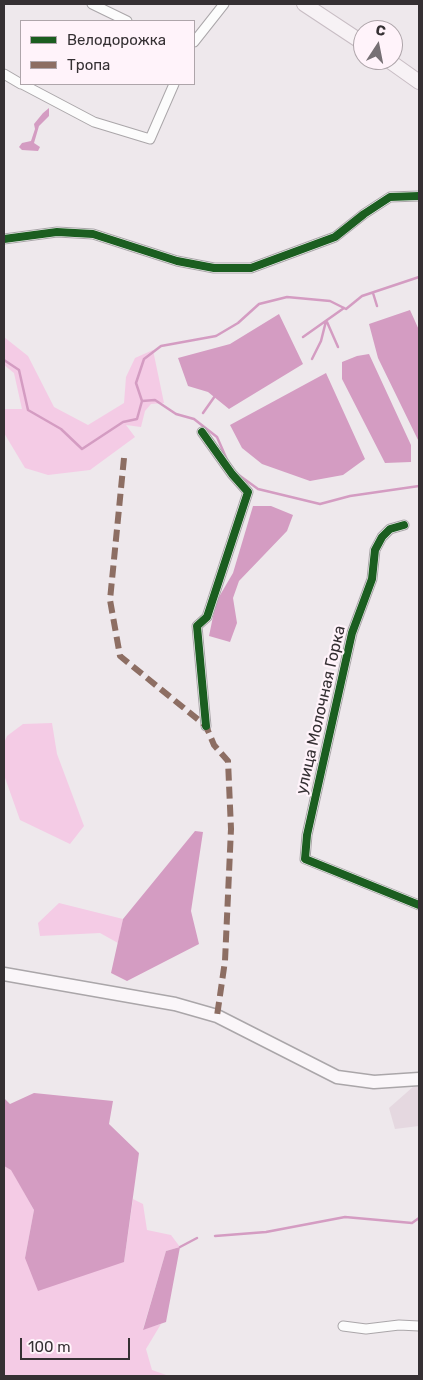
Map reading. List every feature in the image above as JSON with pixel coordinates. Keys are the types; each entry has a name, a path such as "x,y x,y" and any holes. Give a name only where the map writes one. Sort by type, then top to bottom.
{"main road":[{"path":"304,4 353,36"},
{"path":"402,70 419,82"},
{"path":"4,974 175,1004 217,1016 337,1076 374,1082 419,1079"}],"street":[{"path":"92,4 125,20"},
{"path":"195,41 224,4"},
{"path":"4,74 20,83"},
{"path":"24,85 94,122 150,139 174,85"},
{"path":"4,239 56,232 93,234 177,261 214,268 251,268 335,237 364,214 390,197 419,196"},
{"path":"202,432 232,474 248,492 207,617 197,626 206,726"},
{"name":"улица Молочная Горка","path":"404,525 390,529 382,537 375,550 372,579 352,632 306,835 305,859 419,905"},
{"path":"344,1326 366,1328 398,1325 419,1326"}],"shaded area":[{"path":"49,108 49,116 39,126 34,143 40,147 38,151 22,150 19,147 22,143 31,141 35,129 34,124"},
{"path":"410,310 419,330 419,442 378,358 369,324"},
{"path":"279,314 303,364 229,409 208,392 188,386 178,358 230,344"},
{"path":"4,337 28,356 54,407 88,425 124,403 126,377 135,358 153,350 164,403 151,404 145,411 141,427 126,425 135,437 90,470 48,475 25,468 4,433 4,409 22,409 14,373 4,365"},
{"path":"369,354 411,445 411,462 385,463 342,379 342,362"},
{"path":"326,373 365,459 343,475 310,481 262,464 242,448 230,425"},
{"path":"253,506 271,506 293,515 287,531 239,581 233,598 237,623 230,642 209,636 216,602 233,573"},
{"path":"52,723 57,754 84,826 70,844 20,820 4,775 4,743 7,736 23,724"},
{"path":"195,831 203,832 191,911 199,944 127,981 111,973 123,919"},
{"path":"59,903 123,919 118,943 100,933 40,936 38,923"},
{"path":"419,1085 419,1126 395,1129 389,1108 414,1086"},
{"path":"34,1093 113,1101 109,1124 139,1153 124,1262 38,1291 25,1258 34,1210 11,1170 4,1166 4,1098 10,1104"},
{"path":"4,1166 11,1169 34,1210 25,1258 124,1262 133,1199 143,1204 147,1230 171,1235 180,1247 166,1251 143,1329 161,1324 146,1349 152,1370 169,1376 4,1376"},
{"path":"180,1247 166,1322 143,1330 166,1251"}],"waterway":[{"path":"4,360 19,370 28,410 61,429 82,449 123,422 137,419 142,401 136,383 144,359 161,346 216,336 238,323 259,304 287,297 330,301 346,309 362,296 419,277"},
{"path":"373,293 377,306"},
{"path":"303,337 344,308"},
{"path":"312,359 321,341 326,321"},
{"path":"327,322 338,347"},
{"path":"203,413 215,396"},
{"path":"142,401 155,400 176,414 194,419 217,437 228,462"},
{"path":"236,473 258,489 320,504 350,496 419,486"},
{"path":"215,1236 266,1232 345,1217 412,1223 419,1218"},
{"path":"180,1247 197,1238"}],"marked path":[{"path":"124,458 110,600 120,656 206,726 214,745 228,761 231,829 225,961 217,1016"}],"cycle path":[{"path":"4,239 57,232 93,234 177,261 214,268 251,268 335,237 364,214 390,197 419,196"},
{"path":"202,432 232,474 248,492 207,617 197,626 206,726"},
{"path":"404,525 390,529 382,537 375,550 372,579 352,633 307,835 305,859 419,905"}]}
